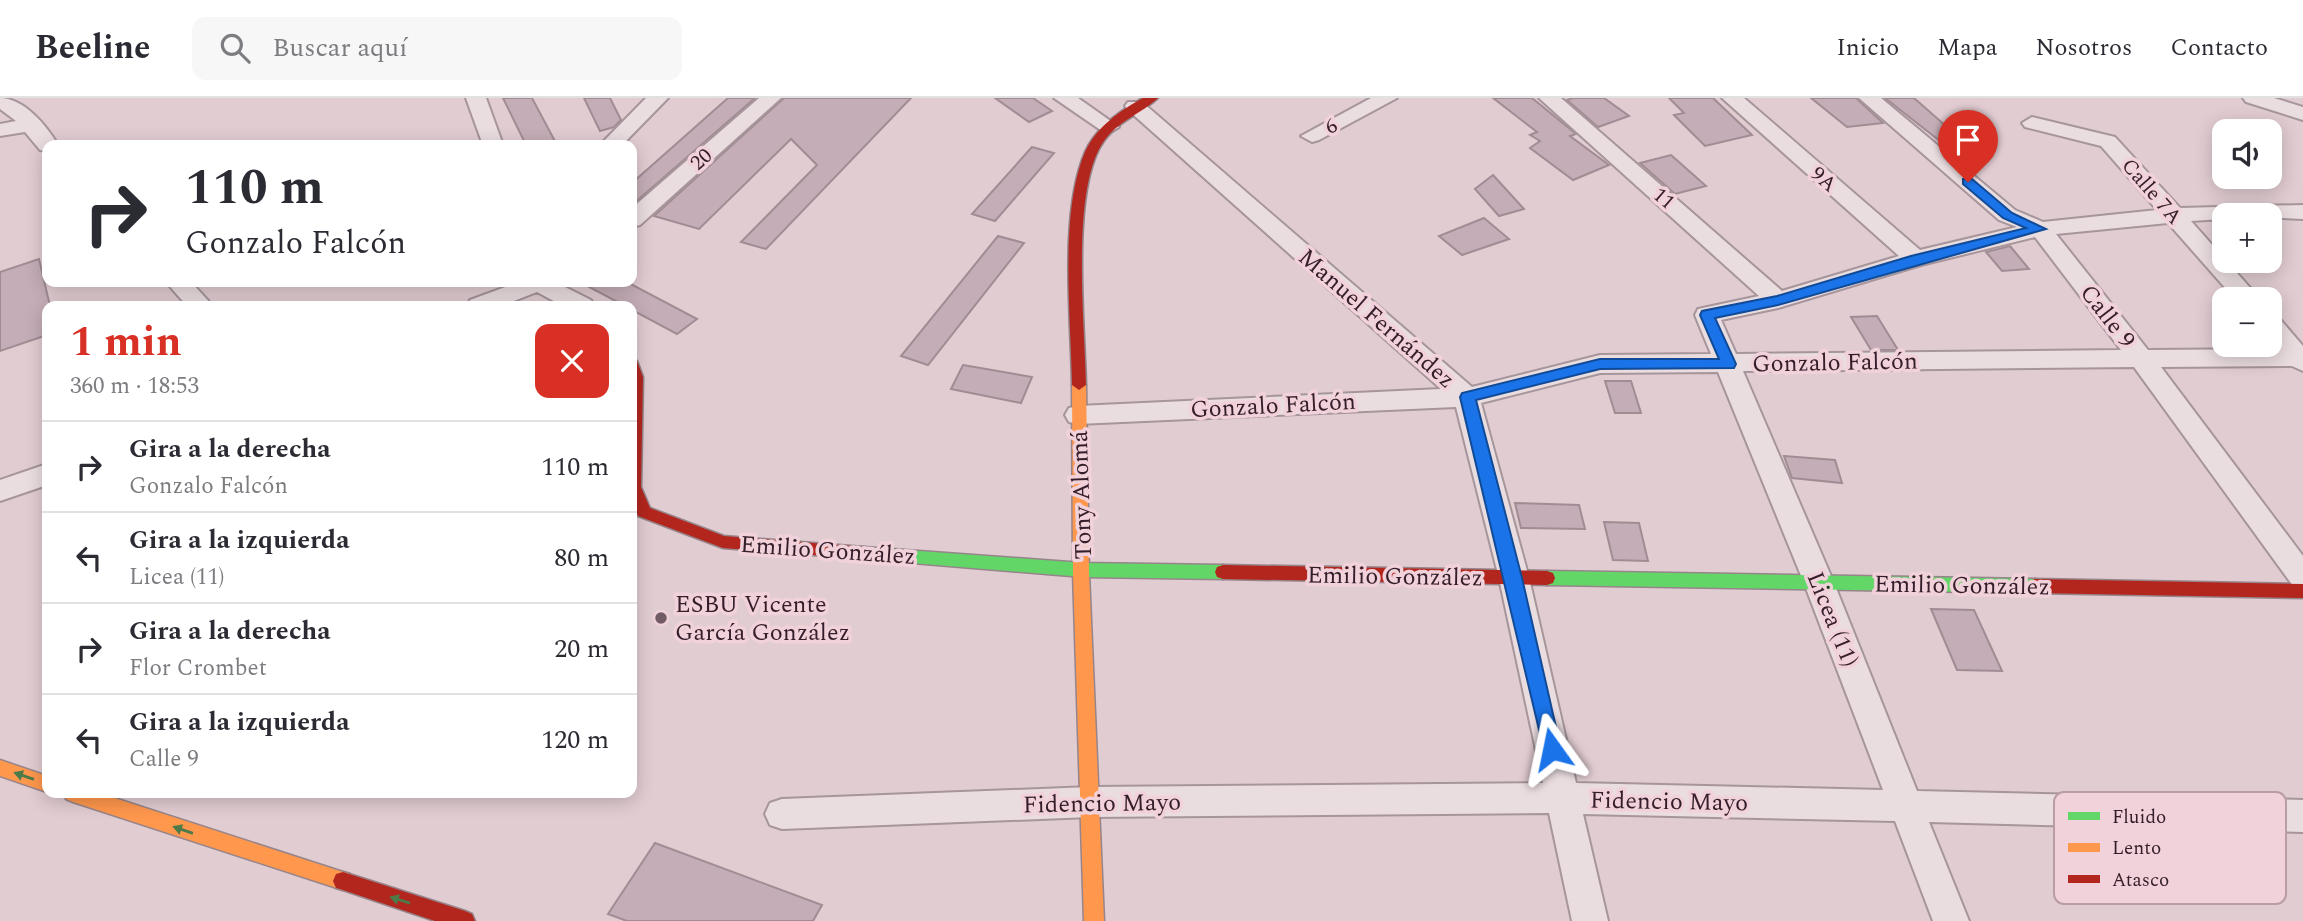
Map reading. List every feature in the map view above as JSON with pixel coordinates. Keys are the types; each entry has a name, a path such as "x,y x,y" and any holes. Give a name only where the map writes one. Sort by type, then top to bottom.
{"street":[{"path":"476,98 492,140"},
{"name":"20","path":"637,216 771,98"},
{"path":"1064,98 1109,127"},
{"name":"6","path":"1312,136 1387,98"},
{"name":"11","path":"1549,98 1778,300"},
{"name":"9A","path":"1732,98 1916,259"},
{"name":"Calle 9","path":"1869,98 2007,215 2040,229 2141,358 2303,578"},
{"path":"2253,98 2303,114"},
{"path":"0,100 20,113 43,140"},
{"path":"614,140 646,102"},
{"name":"Tony Alomá","path":"1094,921 1078,415 1080,219 1087,161 1109,127 1143,102"},
{"name":"Manuel Fernández","path":"1143,102 1467,397 1514,578 1590,921"},
{"name":"Calle 7A","path":"2032,123 2108,141 2237,287"},
{"path":"0,130 29,125"},
{"path":"1778,300 1916,259 2040,229 2211,212 2303,212"},
{"path":"183,287 196,301"},
{"path":"492,301 526,287"},
{"path":"548,287 573,301"},
{"name":"Licea (11)","path":"1778,300 1707,315 1707,319 1729,364 1819,583 1951,921"},
{"path":"2282,338 2301,359"},
{"name":"Gonzalo Falcón","path":"1078,415 1467,397 1600,364 2141,358 2301,359"},
{"path":"0,491 42,476"},
{"name":"Emilio González","path":"637,495 644,512 723,542 1083,570 2303,591"},
{"path":"0,768 42,782"},
{"path":"88,798 465,921"},
{"name":"Fidencio Mayo","path":"782,814 1090,802 1563,798 2054,810"}],"building":[{"path":"503,98 532,98 554,140 524,140"},
{"path":"584,98 610,98 621,120 614,127 600,131"},
{"path":"728,98 755,98 637,201 637,179"},
{"path":"784,98 911,98 766,249 741,242 817,165 791,139 699,229 654,216"},
{"path":"995,98 1033,98 1052,111 1029,122"},
{"path":"1493,98 1532,98 1576,134 1570,136 1609,165 1573,180 1530,148 1540,141 1530,135 1537,132"},
{"path":"1604,98 1629,116 1598,127 1567,100"},
{"path":"1669,98 1713,98 1752,135 1705,146 1674,115 1684,113"},
{"path":"1811,98 1856,98 1883,123 1847,127"},
{"path":"1885,98 1914,98 1963,141 1954,152"},
{"path":"1032,147 1054,153 995,221 972,214"},
{"path":"1671,155 1706,186 1675,194 1640,163"},
{"path":"1493,175 1524,209 1499,216 1475,189"},
{"path":"1484,218 1509,239 1462,255 1439,236"},
{"path":"998,236 1024,243 928,365 901,356"},
{"path":"2010,246 2029,269 2002,271 1986,252"},
{"path":"39,259 42,287 46,287 49,301 42,301 42,337 0,351 0,272"},
{"path":"589,287 636,287 697,319 677,334 637,313 637,301 616,301"},
{"path":"1877,316 1898,350 1871,350 1851,317"},
{"path":"963,365 1032,377 1021,403 951,389"},
{"path":"1605,381 1631,381 1641,413 1615,413"},
{"path":"1784,456 1835,460 1842,483 1792,478"},
{"path":"1515,503 1579,505 1585,529 1521,528"},
{"path":"1604,522 1639,523 1648,561 1613,560"},
{"path":"1931,609 1974,610 2002,671 1957,670"},
{"path":"655,843 822,905 813,921 627,921 608,914"}],"traffic: fast":[{"path":"864,553 1083,570 1223,572"},
{"path":"1547,578 2035,586"}],"traffic: slow":[{"path":"1079,385 1081,573 1094,921"},
{"path":"0,768 42,782"},
{"path":"88,798 343,881"}],"traffic: jam":[{"path":"1079,385 1076,264 1080,199 1085,172 1092,150 1103,133 1126,113 1152,98"},
{"path":"637,496 644,512 723,542 864,553"},
{"path":"1223,572 1547,578"},
{"path":"2035,586 2303,591"},
{"path":"343,881 465,921"}],"place":[{"name":"ESBU Vicente García González","path":"661,618"}],"route":[{"path":"1552,749 1514,578 1467,397 1600,364 1729,364 1707,315 1778,300 1916,259 2040,229 2007,215 1968,182"}]}
